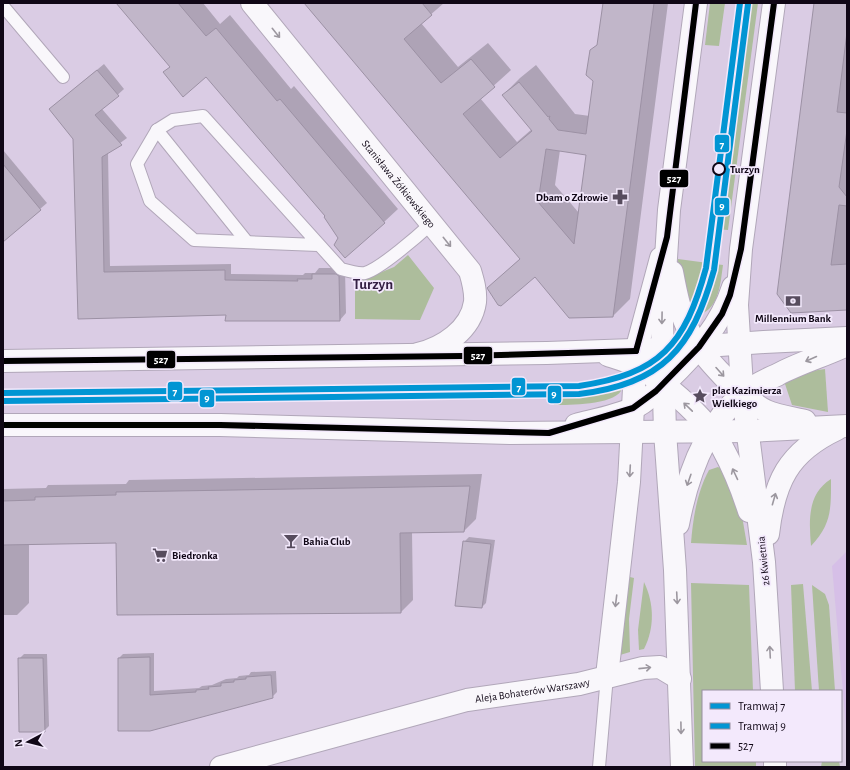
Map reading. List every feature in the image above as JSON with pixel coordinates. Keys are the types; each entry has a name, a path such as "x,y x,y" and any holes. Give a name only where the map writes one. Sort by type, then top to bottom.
{"street":[{"name":"Stanisława Żółkiewskiego","path":"252,3 470,271 474,284 474,302 471,313 465,324 451,339 430,350 410,356"},
{"path":"682,767 680,679 674,548 665,432 662,350 667,238 696,3"},
{"path":"748,431 738,343 737,305 741,249 774,3"},
{"path":"667,238 676,293 690,334 722,374 757,406 774,414 806,421 846,426"},
{"path":"667,238 635,358 632,432 624,534 607,676 632,670 656,667 665,669 680,679"},
{"path":"540,433 633,408 642,403 663,384 699,347 722,314 733,286 741,249"},
{"path":"3,362 410,356 596,351 635,358 662,350 738,343 845,340"},
{"path":"674,548 686,489 697,459 711,432 726,412 743,394 845,340"},
{"path":"635,358 711,432 721,446 736,477 763,550"},
{"path":"3,425 220,425 540,433 711,432 846,426"},
{"path":"763,550 768,539 774,500 790,464 808,445 828,433 846,426"},
{"name":"26 Kwietnia","path":"748,431 763,550 772,690"},
{"name":"Aleja Bohaterów Warszawy","path":"221,767 467,700 579,684 607,676"}],"lane":[{"path":"3,6 63,77"},
{"path":"318,245 194,240 150,201 137,164 157,130 173,120 203,116 340,269 365,273 387,259 432,223"},
{"path":"157,130 247,242"},
{"path":"599,767 607,676"}],"shaded area":[{"path":"847,551 847,739 832,566"}],"green space":[{"path":"710,3 725,3 719,46 705,45"},
{"path":"744,3 758,3 728,230 715,229"},
{"path":"408,255 434,288 420,320 355,319 355,283 394,267"},
{"path":"678,259 723,265 721,281 714,303 709,309 695,316 692,320 678,268"},
{"path":"825,369 828,412 792,405 784,381 811,371"},
{"path":"619,384 621,391 616,396 600,402 554,405 554,390 591,389"},
{"path":"718,467 721,469 742,516 747,545 691,543 694,515 701,487 709,470"},
{"path":"831,479 831,499 827,523 811,546 811,509 817,492"},
{"path":"626,576 634,578 629,619 630,652 620,655"},
{"path":"644,582 650,598 652,615 648,641 644,649 639,650 638,630"},
{"path":"691,583 749,585 753,690 702,690 702,762 756,762 756,767 695,767"},
{"path":"803,584 812,690 795,690 791,585"},
{"path":"812,585 825,594 829,605 835,690 819,690"},
{"path":"822,762 839,762 840,767 821,767"}],"building":[{"path":"116,3 178,3 206,36 216,28 277,101 280,99 385,223 345,258 334,245 338,238 324,217 325,216 206,77 183,97 163,72 170,67"},
{"path":"304,3 422,3 432,15 404,39 441,83 471,59 495,87 463,114 500,158 532,131 502,95 519,82 548,117 550,116 549,119 558,130 586,134 593,81 586,75 590,50 597,45 603,3 654,3 613,317 569,318 535,277 501,306 498,305 487,288 520,259","holes":["546,149 586,155 574,244 538,202"]},
{"path":"814,3 847,3 847,32 837,112 847,113 847,130 839,187 847,197 847,206 839,205 831,265 847,264 847,310 791,313 777,294"},
{"path":"97,70 119,96 95,115 122,145 102,157 104,272 225,270 225,280 298,281 297,279 312,279 312,274 336,274 339,276 340,321 225,321 226,315 78,319 73,139 49,109"},
{"path":"3,164 41,210 3,242"},
{"path":"470,486 464,532 400,533 401,613 117,615 116,543 3,545 3,501 35,500 35,497 116,495 116,492"},
{"path":"463,541 491,544 482,608 455,606"},
{"path":"150,657 150,695 196,692 196,690 209,689 208,687 221,686 221,683 246,679 246,677 271,675 273,698 150,731 118,731 118,658"},
{"path":"18,658 43,658 45,732 19,732"}],"tram line":[{"name":"7","path":"3,393 579,386 607,381 630,373 649,364 665,351 678,336 689,317 698,295 706,268 740,3"},
{"name":"9","path":"3,401 579,394 608,389 632,382 652,371 669,358 684,341 705,298 714,270 748,4"}],"transit line":[{"name":"527","path":"636,351 667,237 696,3"},
{"name":"527","path":"3,425 220,425 549,433 633,408 656,391 699,347 722,314 730,295 741,249 774,3"},
{"name":"527","path":"3,361 463,356 636,351"}],"place":[{"name":"Turzyn","path":"719,169"},
{"name":"Dbam o Zdrowie","path":"620,197"},
{"name":"Millennium Bank","path":"793,301"},
{"name":"plac Kazimierza Wielkiego","path":"700,396"},
{"name":"Bahia Club","path":"291,541"},
{"name":"Biedronka","path":"160,555"}],"district":[{"name":"Turzyn","path":"373,284"}]}
